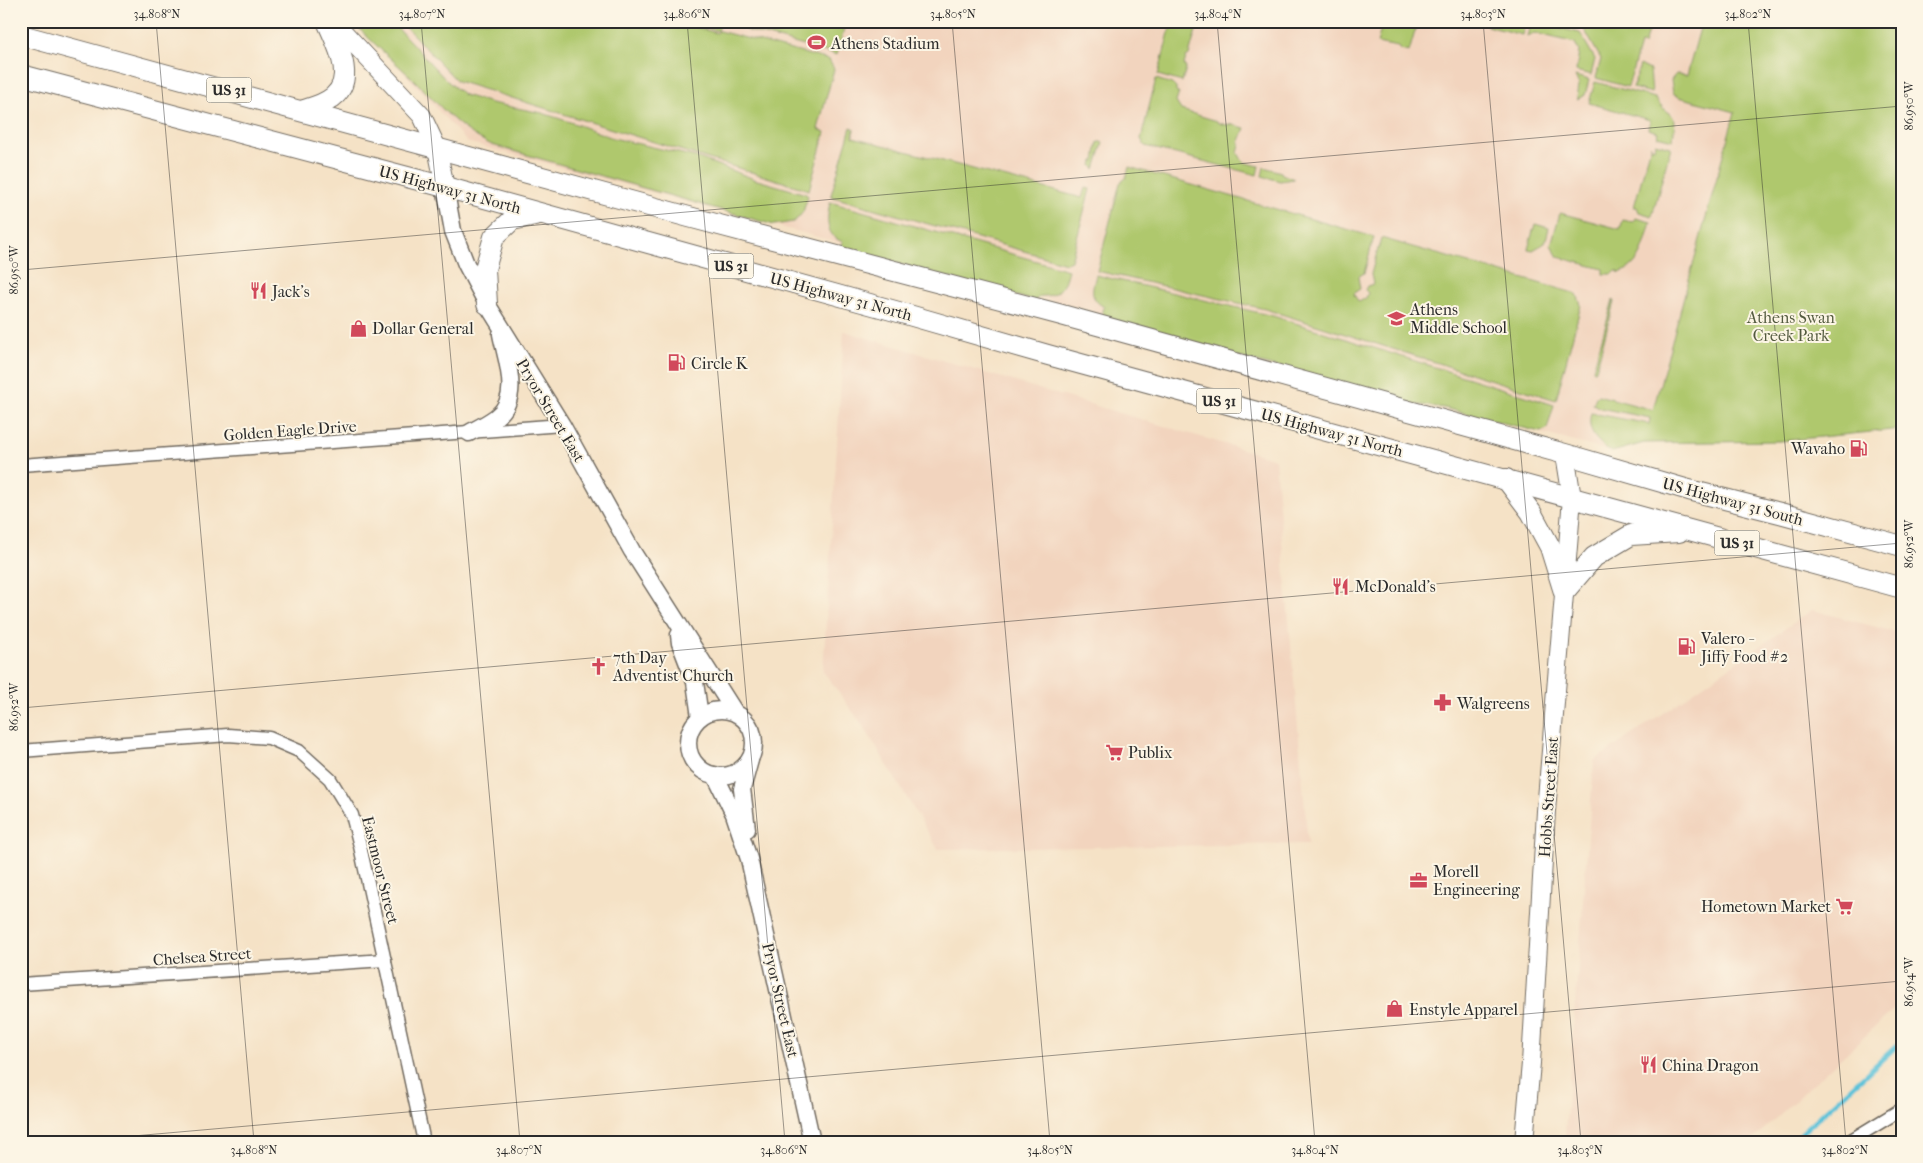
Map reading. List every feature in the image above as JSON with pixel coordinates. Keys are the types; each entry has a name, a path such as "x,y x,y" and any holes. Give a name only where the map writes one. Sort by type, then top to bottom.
{"main road":[{"path":"304,110 325,103 333,97 342,83 344,62 327,21"},
{"path":"333,21 422,116 436,148 445,187"},
{"name":"US 31","path":"21,34 304,110 436,148 1058,314 1565,454"},
{"name":"US Highway 31 North","path":"21,75 542,213 1572,498"},
{"path":"487,304 484,269 494,237 512,220 542,213"},
{"name":"Hobbs Street East","path":"1524,1142 1531,1063 1545,827 1572,498 1565,454"},
{"name":"US Highway 31 South","path":"1565,454 1689,490 1902,546"},
{"path":"1506,479 1531,512 1550,547 1564,592"},
{"name":"US 31","path":"1572,498 1902,588"},
{"path":"1564,592 1594,557 1631,535 1695,531"}],"street":[{"name":"Pryor Street East","path":"445,187 452,231 466,264 487,304 562,426 632,552 718,689 734,711"},
{"path":"469,433 497,416 509,401 511,379 498,322"},
{"name":"Golden Eagle Drive","path":"21,464 562,426"},
{"name":"Pryor Street East","path":"677,625 680,643 696,682 700,717"},
{"path":"716,709 734,711 742,716 752,729 755,741 751,759 745,767 736,773 726,776 715,776 699,767 689,751 690,732 700,717 716,709"},
{"name":"Eastmoor Street","path":"21,751 228,735 269,738 299,751 330,779 352,814 424,1142"},
{"name":"Pryor Street East","path":"749,859 742,789 751,759"},
{"name":"Pryor Street East","path":"715,776 734,814 749,859 812,1142"},
{"name":"Chelsea Street","path":"21,984 385,960"},
{"path":"1848,1142 1902,1108"}],"shaded area":[{"name":"Athens Middle School","path":"357,21 1728,21 1737,106 1644,443 1612,452 467,142"},
{"path":"844,331 1275,459 1308,844 938,849 864,727 823,671"},
{"path":"1812,610 1902,634 1902,1002 1750,1142 1572,1142 1565,1134 1594,761"}],"green space":[{"path":"352,21 391,21 446,80 464,95 491,103 542,113 613,138 696,157 757,180 806,194 808,196 803,212 793,222 774,225 492,145 459,124"},
{"path":"400,21 629,21 650,27 660,21 673,21 829,60 834,69 818,129 825,132 809,190 457,81"},
{"name":"Athens Stadium","path":"683,21 846,21 837,55 720,23 718,31"},
{"path":"1172,21 1196,21 1197,27 1189,55 1186,57 1184,65 1186,68 1182,82 1158,75"},
{"path":"1383,21 1418,21 1409,52 1400,50 1398,47 1377,43"},
{"path":"1488,21 1526,21 1522,35 1487,26"},
{"path":"1531,21 1580,33 1595,59 1591,75 1576,71 1579,51 1575,43 1535,33 1527,36"},
{"path":"1552,21 1651,21 1644,45 1640,44 1628,87 1596,78 1601,59 1584,29"},
{"name":"Athens Swan Creek Park","path":"1702,21 1902,21 1902,429 1780,441 1644,443 1612,452 1597,440 1591,431 1591,413 1649,424 1650,418 1600,408 1593,404 1598,395 1653,410 1735,112 1679,97 1673,93 1671,80 1676,74 1687,75"},
{"path":"1640,65 1650,70 1652,93 1633,88"},
{"path":"1575,76 1589,80 1585,95 1577,99 1579,85"},
{"path":"1156,79 1172,84 1176,88 1176,92 1179,93 1176,102 1181,110 1219,123 1245,128 1239,143 1238,153 1243,162 1259,166 1257,175 1145,146 1141,139"},
{"path":"1595,82 1655,98 1671,114 1675,121 1673,140 1657,136 1658,132 1648,129 1650,120 1589,103"},
{"path":"851,127 854,129 853,137 1082,198 1085,188 1090,189 1071,261 1066,263 833,197 831,195"},
{"path":"1098,142 1103,143 1095,169 1092,166 1093,161 1095,161"},
{"path":"1655,143 1671,147 1652,216 1639,212 1637,207 1634,207 1651,145 1654,148"},
{"path":"1129,167 1374,237 1364,273 1358,277 1360,289 1354,295 1359,302 1366,298 1368,293 1365,290 1367,286 1373,284 1371,274 1381,238 1577,294 1581,305 1556,400 1265,309 1097,271 1120,183 1126,178"},
{"path":"1264,167 1281,172 1294,179 1280,181 1262,176"},
{"path":"830,202 1068,270 1059,291 1040,297 1035,301 841,248 843,242 833,235 828,225"},
{"path":"1560,213 1620,229 1623,220 1633,222 1635,218 1651,222 1644,245 1633,265 1619,273 1616,271 1613,274 1603,274 1603,269 1558,257 1551,245"},
{"path":"1535,224 1549,228 1545,243 1533,250 1528,249"},
{"path":"1096,275 1273,316 1554,405 1547,429 1540,432 1444,408 1413,404 1101,320 1104,307 1099,304 1093,294"},
{"path":"1613,300 1596,370 1594,371 1593,370"}],"waterway":[{"path":"1792,1142 1902,1041"}],"place":[{"name":"Athens Stadium","path":"817,43"},
{"name":"Jack's","path":"258,291"},
{"name":"Athens Middle School","path":"1396,318"},
{"name":"Dollar General","path":"358,328"},
{"name":"Circle K","path":"677,363"},
{"name":"Wavaho","path":"1859,448"},
{"name":"McDonald's","path":"1341,586"},
{"name":"Valero - Jiffy Food #2","path":"1687,647"},
{"name":"7th Day Adventist Church","path":"599,666"},
{"name":"Walgreens","path":"1443,703"},
{"name":"Publix","path":"1114,752"},
{"name":"Morell Engineering","path":"1419,880"},
{"name":"Hometown Market","path":"1845,906"},
{"name":"Enstyle Apparel","path":"1395,1009"},
{"name":"China Dragon","path":"1648,1065"}]}
